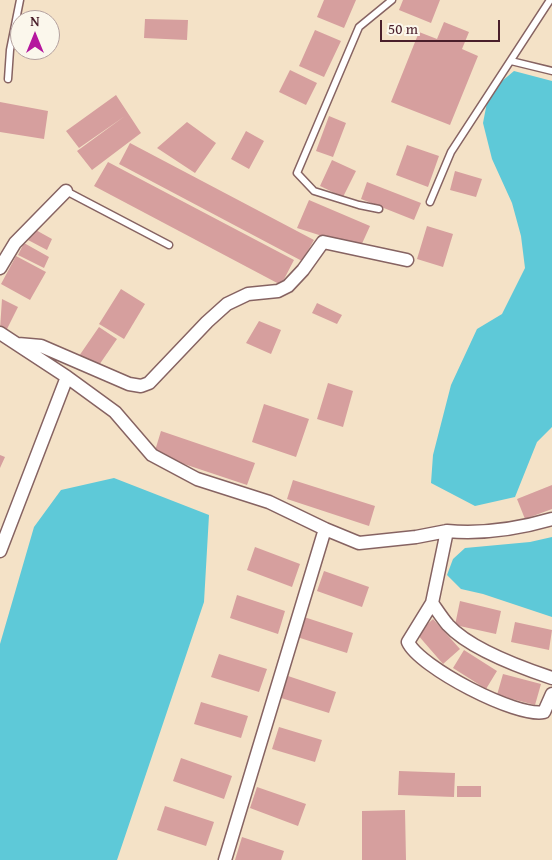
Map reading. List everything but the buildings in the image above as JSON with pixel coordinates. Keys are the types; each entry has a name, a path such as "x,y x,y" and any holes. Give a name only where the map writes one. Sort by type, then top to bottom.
{"street":[{"path":"0,268 15,243 66,191"},
{"path":"18,344 41,346 116,379 141,386 154,380 207,322 227,304 248,294 278,291 288,286 303,270 323,242 407,260"},
{"path":"0,333 67,377 115,412 152,455 197,479 269,502 359,543 447,531 466,533 524,528 552,519"},
{"path":"0,551 67,377"},
{"path":"225,860 325,528"},
{"path":"447,531 432,603 408,642 428,662 469,689 513,708 537,714 544,712 552,694"},
{"path":"432,603 450,626 481,648 524,669 552,678"}],"lane":[{"path":"8,79 10,50 20,0"},
{"path":"379,209 359,206 314,190 297,174 359,27 392,0"},
{"path":"430,202 451,152 550,0"},
{"path":"511,61 552,71"},
{"path":"66,191 169,245"}],"water":[{"path":"514,71 552,81 552,427 537,442 515,497 475,506 431,483 433,455 451,385 477,329 502,314 525,268 521,236 512,203 492,159 483,123 489,92"},
{"path":"114,478 209,515 204,602 117,860 0,860 0,644 34,527 61,490"},
{"path":"552,537 552,617 483,594 461,589 447,575 453,559 465,548 530,542"}]}
